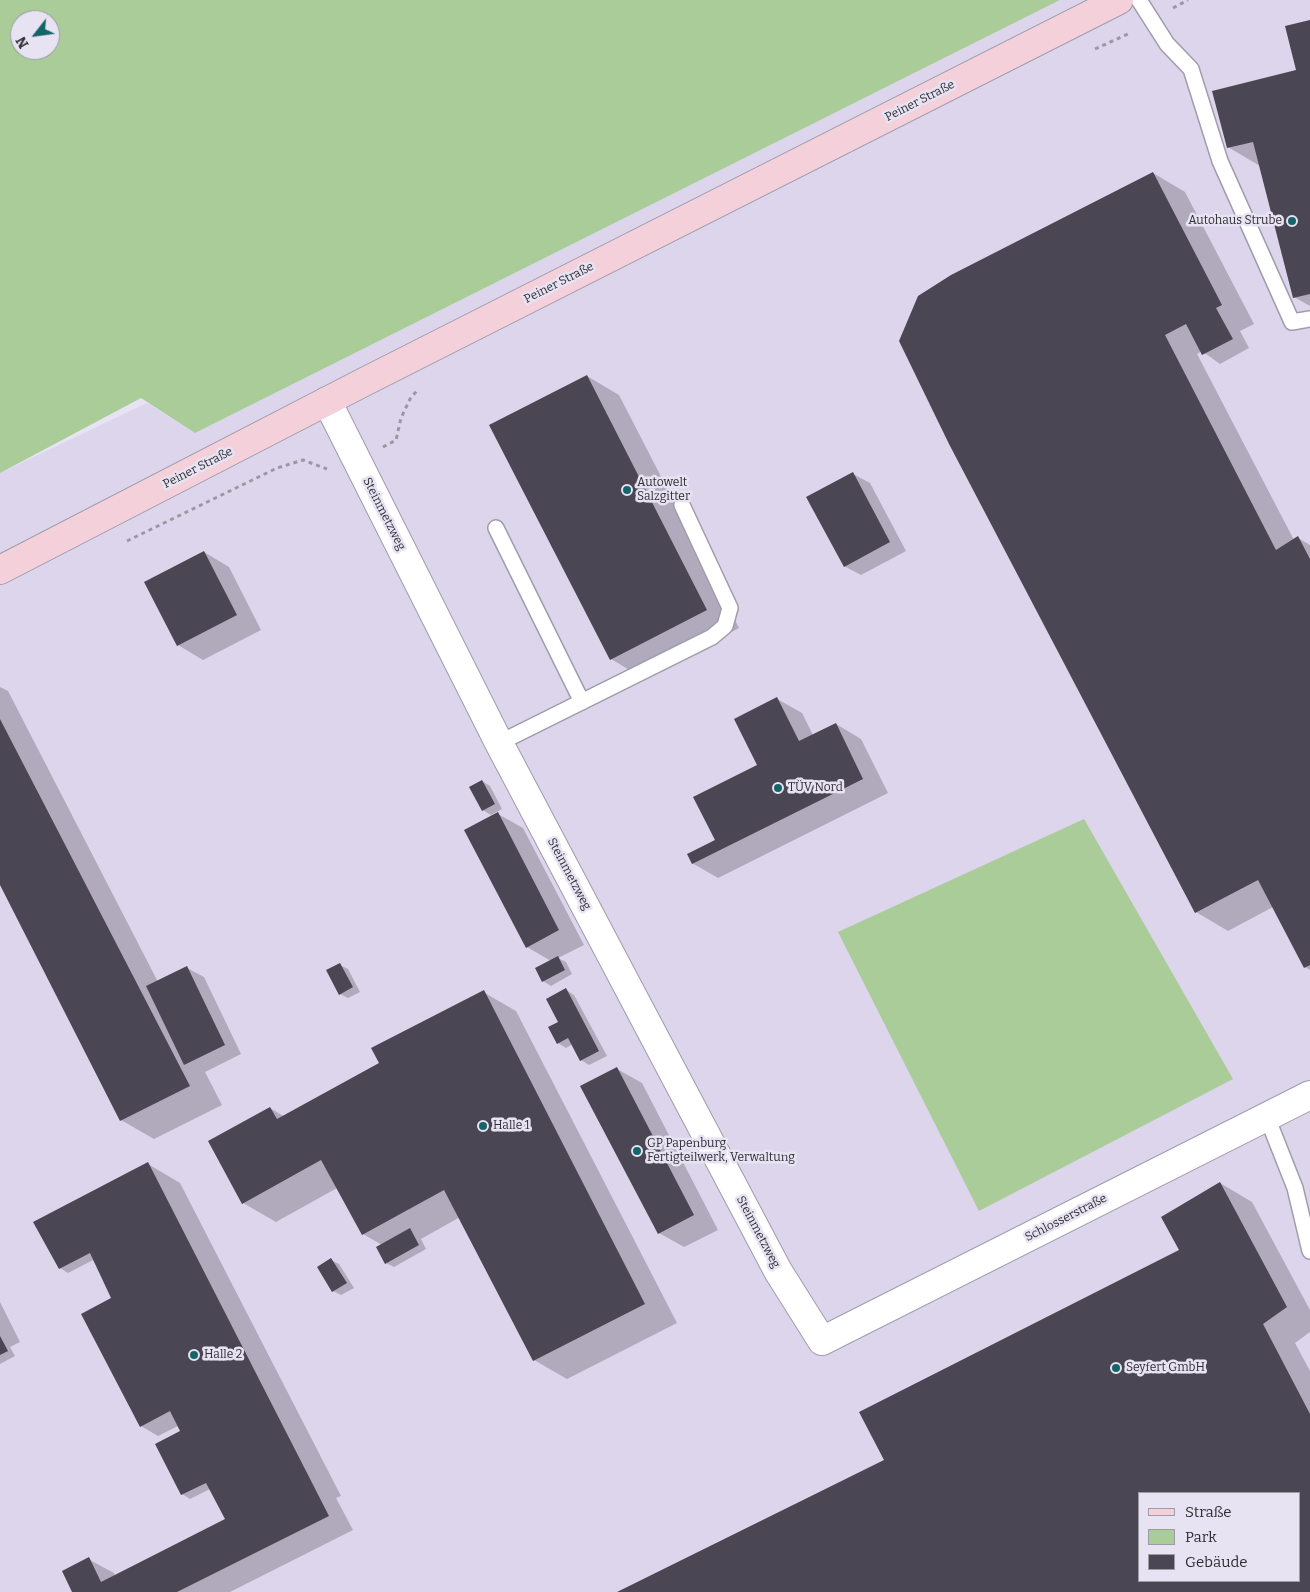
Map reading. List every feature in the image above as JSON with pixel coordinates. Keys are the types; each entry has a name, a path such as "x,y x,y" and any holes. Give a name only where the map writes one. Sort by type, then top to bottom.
{"main road":[{"name":"Peiner Straße","path":"0,570 327,401 1119,0"}],"street":[{"name":"Steinmetzweg","path":"327,401 499,743 778,1271 822,1340"},
{"name":"Schlosserstraße","path":"822,1340 1310,1094"}],"lane":[{"path":"1139,0 1167,44 1191,69 1220,161 1292,322 1310,319"},
{"path":"499,743 712,637 725,626 730,608 682,505"},
{"path":"496,528 582,702"},
{"path":"1267,1116 1295,1188 1310,1251"}],"shaded area":[{"path":"1060,0 1310,0 1310,1592 0,1592 0,473 147,403 195,433"}],"green space":[{"path":"0,0 1060,0 195,433 141,398 0,473"},
{"path":"1084,819 1233,1079 979,1211 838,932"}],"building":[{"name":"Autohaus Strube","path":"1310,20 1310,294 1293,298 1253,142 1227,148 1212,91 1296,70 1285,26"},
{"path":"1153,172 1222,305 1216,308 1233,339 1202,355 1186,324 1165,335 1276,550 1298,536 1310,559 1310,965 1304,968 1258,880 1195,913 949,444 899,341 918,296 951,275"},
{"path":"587,375 707,610 610,660 489,425"},
{"path":"853,472 890,542 844,567 806,497"},
{"path":"204,551 237,615 177,646 144,582"},
{"name":"TÜV Nord","path":"777,697 799,741 836,723 863,779 692,864 687,854 715,840 693,797 757,765 734,719"},
{"path":"0,719 190,1086 120,1121 0,885"},
{"path":"482,780 495,804 482,811 469,787"},
{"path":"498,812 559,930 526,948 464,830"},
{"path":"558,956 565,970 542,982 535,968"},
{"path":"340,963 353,987 339,995 326,970"},
{"path":"187,966 225,1045 184,1065 146,986"},
{"path":"566,988 599,1051 580,1061 568,1038 557,1044 548,1027 558,1022 546,999"},
{"name":"Halle 1","path":"484,990 645,1304 533,1361 444,1190 362,1235 321,1160 242,1204 208,1141 270,1107 277,1119 379,1063 371,1048"},
{"name":"GP Papenburg Fertigteilwerk, Verwaltung","path":"617,1067 694,1215 658,1234 580,1086"},
{"name":"Halle 2","path":"148,1162 329,1516 177,1592 72,1592 62,1571 89,1557 101,1582 225,1519 206,1483 181,1495 155,1444 180,1431 170,1411 140,1427 81,1314 111,1298 90,1253 59,1269 33,1222"},
{"name":"Seyfert GmbH","path":"1220,1182 1287,1307 1263,1324 1310,1414 1310,1592 617,1592 884,1460 859,1412 1179,1250 1161,1217"},
{"path":"410,1228 419,1245 385,1264 376,1247"},
{"path":"331,1258 347,1283 332,1292 317,1267"},
{"path":"0,1336 8,1351 0,1355"}],"place":[{"name":"Autohaus Strube","path":"1292,221"},
{"name":"Autowelt Salzgitter","path":"627,490"},
{"name":"TÜV Nord","path":"778,788"},
{"name":"Halle 1","path":"483,1126"},
{"name":"GP Papenburg Fertigteilwerk, Verwaltung","path":"637,1151"},
{"name":"Halle 2","path":"194,1355"},
{"name":"Seyfert GmbH","path":"1116,1368"}]}
